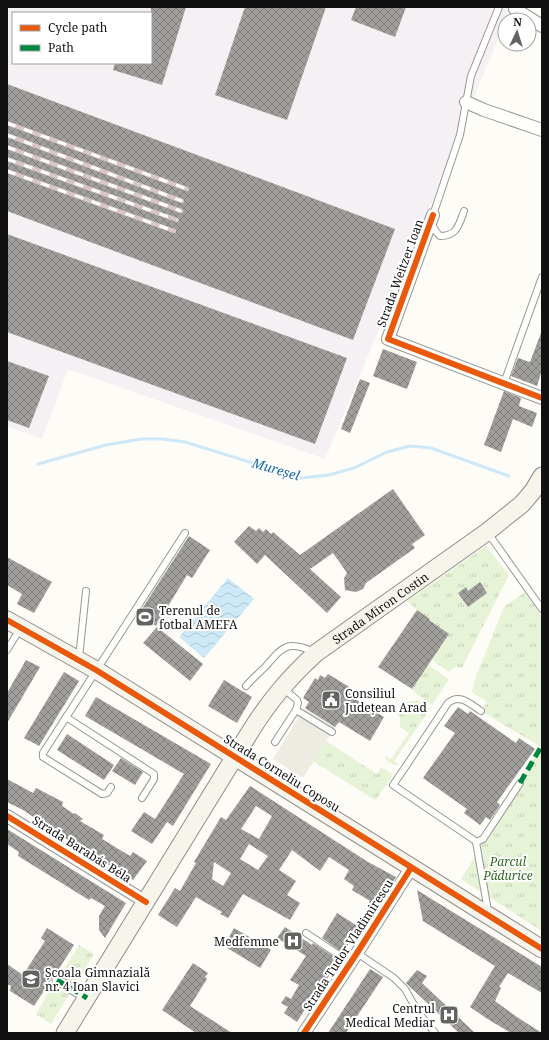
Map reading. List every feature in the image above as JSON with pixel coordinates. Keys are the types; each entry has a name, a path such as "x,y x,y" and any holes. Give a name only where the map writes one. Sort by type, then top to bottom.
{"main road":[{"name":"Strada Miron Costin","path":"65,1033 234,756 266,706 282,686 316,653 487,532 522,504 542,476"},
{"name":"Strada Corneliu Coposu","path":"14,623 96,670 542,949"}],"street":[{"path":"515,9 542,26"},
{"path":"466,102 484,110 542,130"},
{"name":"Strada Weitzer Ioan","path":"433,215 388,338 504,383"},
{"path":"504,383 542,398"},
{"name":"Strada Barabás Béla","path":"7,816 146,902"},
{"name":"Strada Tudor Vladimirescu","path":"304,1033 411,868"},
{"path":"58,980 87,998"}],"lane":[{"name":"Strada Weitzer Ioan","path":"464,211 456,230 451,234 440,236 435,232 432,222 433,215 460,135 471,76 499,7"},
{"path":"504,383 542,277"},
{"path":"487,532 542,609"},
{"path":"111,788 107,793 102,794 43,757 43,753 185,533"},
{"path":"78,660 86,592"},
{"path":"7,650 14,623"},
{"path":"246,686 279,651 291,646 302,646 316,653"},
{"path":"275,742 296,710 298,703 297,700 282,686"},
{"path":"481,711 462,699 451,700 393,785 471,836 476,842 489,917"},
{"path":"296,710 332,732"},
{"path":"66,718 154,774 154,779 142,798"},
{"path":"476,842 483,840 520,783"},
{"path":"306,933 354,958 379,967 405,989 418,1012 435,1033"}],"shaded area":[{"path":"7,7 511,7 509,12 497,12 497,41 459,134 460,135 325,459 68,369 42,439 7,426"},
{"path":"305,708 335,727 303,778 273,759"}],"green space":[{"path":"486,546 509,575 462,668 455,667 449,672 432,660 449,634 426,626 430,619 407,601"},
{"name":"Parcul Pădurice","path":"525,592 542,617 542,931 461,879 541,747 481,711 487,702 472,692 475,679 504,607"},
{"path":"428,665 449,679 432,705 412,689"},
{"path":"417,700 430,709 394,761 399,765 394,765 386,760 385,756 391,759 409,733 400,727 400,717 396,713 403,703"},
{"path":"326,741 377,774 381,767 391,773 392,776 376,800 313,761"},
{"path":"79,945 94,954 75,985 60,975"},
{"path":"54,983 70,993 51,1024 36,1014"}],"water":[{"path":"228,578 254,599 204,658 179,637"}],"building":[{"path":"151,7 186,7 162,85 113,70 115,64 152,64"},
{"path":"245,7 326,7 287,120 215,95"},
{"path":"356,7 406,7 395,37 351,20"},
{"path":"7,84 395,229 353,340 7,211"},
{"path":"7,234 347,358 315,444 7,332"},
{"path":"541,333 542,370 537,386 511,376 518,358 530,362"},
{"path":"383,349 417,362 407,389 373,376"},
{"path":"7,361 49,376 29,428 7,420"},
{"path":"360,379 370,383 350,433 341,429"},
{"path":"504,391 521,398 519,406 537,413 532,427 513,419 501,452 484,445"},
{"path":"393,489 425,535 412,544 415,548 366,583 363,589 356,592 345,590 344,578 347,573 333,553 310,569 341,597 327,613 265,555 257,564 234,542 249,526 256,531 259,528 263,532 266,529 271,534 273,532 300,555"},
{"path":"189,536 210,550 192,578 187,575 156,626 138,615"},
{"path":"7,557 52,582 34,613 17,604 22,594 7,585"},
{"path":"480,582 487,593 468,607 458,593 466,587 468,591"},
{"path":"417,610 449,634 412,689 378,667"},
{"path":"157,627 203,664 190,681 143,643"},
{"path":"26,660 40,667 7,723 7,693"},
{"path":"64,672 79,681 39,746 24,738"},
{"name":"Consiliul Județean Arad","path":"328,674 351,688 349,693 354,696 353,698 384,717 370,741 339,722 335,727 305,708 309,702 303,698 315,678 318,680 320,675 325,678"},
{"path":"224,680 252,697 237,723 208,706"},
{"path":"96,697 211,764 173,826 167,822 152,844 131,831 144,812 155,819 184,774 85,716"},
{"path":"458,707 468,714 470,711 516,743 519,738 535,749 497,802 500,805 490,820 486,817 480,825 464,813 467,809 423,778 455,733 444,726"},
{"path":"67,734 114,765 104,780 57,750"},
{"path":"121,758 143,772 135,785 112,771"},
{"path":"7,779 33,793 36,788 63,802 62,806 83,819 80,821 104,835 102,839 130,856 133,852 147,861 133,880 95,856 96,854 69,838 68,840 23,810 7,802"},
{"path":"250,786 368,862 396,877 377,908 369,903 370,901 352,890 354,886 344,879 349,870 329,857 320,871 292,850 279,870 296,881 287,895 300,903 290,920 243,894 228,918 220,914 222,912 196,897 177,927 158,915 175,888 180,891 196,863 194,862 221,817 226,820","holes":["256,806 272,816 259,839 241,829","249,844 268,856 258,870 240,859","214,862 231,873 223,886 212,879"]},
{"path":"7,829 126,903 105,938 99,930 99,916 105,906 91,898 89,900 18,856 19,852 7,844"},
{"path":"417,890 542,967 542,993 508,973 499,987 501,988 495,1001 542,1033 511,1033 470,1007 495,966 423,921"},
{"path":"337,913 359,927 343,953 322,938"},
{"path":"285,927 312,945 313,943 339,960 297,1022 284,1013 288,1007 281,1003 286,996 291,999 299,985 290,980 306,956 277,938"},
{"path":"47,928 74,945 34,1006 10,991 11,986 7,984 7,964 23,975 45,941 41,938"},
{"path":"234,928 271,950 260,968 224,946"},
{"path":"193,963 208,973 205,977 207,979 190,1006 232,1033 196,1033 162,1010"},
{"path":"370,969 383,977 346,1033 328,1033"},
{"name":"Centrul Medical Mediar","path":"417,970 427,976 422,983 475,1033 459,1033 406,983"}],"waterway":[{"name":"Mureșel","path":"38,464 106,445 141,439 163,439 185,442 301,478 329,475 354,468 387,452 410,446 431,448 509,476"}],"railway":[{"path":"7,123 187,189"},
{"path":"7,135 182,201"},
{"path":"7,147 181,211"},
{"path":"7,159 177,220"},
{"path":"7,171 174,231"}],"marked path":[{"path":"520,783 541,747"},
{"path":"57,980 87,998"}],"cycle path":[{"path":"433,215 388,339 542,398"},
{"path":"7,620 96,670 542,949"},
{"path":"7,816 146,902"},
{"path":"304,1033 411,868"}],"place":[{"name":"Terenul de fotbal AMEFA","path":"145,617"},
{"name":"Consiliul Județean Arad","path":"331,700"},
{"name":"Medfemme","path":"293,941"},
{"name":"Școala Gimnazială nr. 4 Ioan Slavici","path":"31,979"},
{"name":"Centrul Medical Mediar","path":"449,1015"}]}
